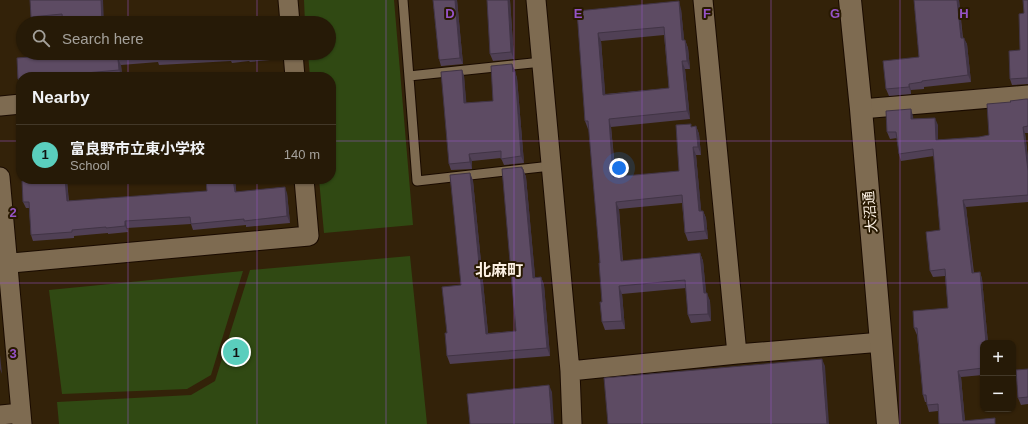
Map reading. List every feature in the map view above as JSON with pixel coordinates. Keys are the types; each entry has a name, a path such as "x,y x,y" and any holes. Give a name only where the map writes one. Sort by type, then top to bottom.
{"street":[{"path":"288,0 289,16"},
{"path":"536,0 570,371 572,424"},
{"path":"703,0 737,354"},
{"name":"大沼通","path":"850,0 882,342 888,424"},
{"path":"294,60 295,72"},
{"path":"861,110 1028,95"},
{"path":"0,106 16,104"},
{"path":"0,176 4,264 21,418 0,415"},
{"path":"4,264 309,236 304,184"},
{"path":"570,371 737,354 882,342"}],"lane":[{"path":"403,0 417,181 551,166"},
{"path":"409,76 542,62"}],"green space":[{"path":"304,0 394,0 413,225 324,233 319,184 336,184 336,72 310,72 309,60 336,60 336,16 305,16"},
{"path":"410,256 427,424 59,424 57,402 191,395 215,381 250,270"},
{"path":"243,271 211,375 187,389 62,394 49,290"}],"building":[{"path":"30,0 101,0 102,16 62,16 62,14 31,16"},
{"path":"433,0 455,0 460,58 439,59"},
{"path":"487,0 508,0 511,52 490,54"},
{"path":"914,0 957,0 961,38 964,38 968,75 922,81 909,84 909,87 886,89 883,61 919,57"},
{"path":"1023,0 1028,0 1028,78 1010,79 1009,51 1020,50 1019,14 1024,13"},
{"path":"679,1 682,40 685,40 687,61 682,61 687,111 609,119 613,177 679,171 676,125 691,124 691,127 696,126 698,147 693,147 699,211 703,211 705,231 685,233 682,195 616,202 621,261 700,253 704,293 707,293 708,314 688,315 685,280 619,286 622,321 602,322 600,302 602,302 600,263 588,121 585,121 577,11","holes":["664,27 669,88 603,95 598,33"]},
{"path":"17,60 118,60 119,70 97,72 18,72"},
{"path":"512,64 513,72 515,71 521,156 501,159 501,151 469,154 470,162 449,164 441,72 462,70 464,103 493,101 491,66"},
{"path":"1028,99 1028,126 1023,127 1028,171 1028,195 963,200 972,273 980,272 986,340 980,340 980,368 958,371 963,421 995,418 995,424 939,424 938,404 927,405 926,395 923,395 917,328 914,328 913,311 948,308 945,269 930,271 926,232 940,230 933,149 899,154 896,132 887,132 886,111 911,109 911,119 935,118 936,140 979,137 989,135 987,104 1011,102 1010,101"},
{"path":"522,167 533,278 541,277 547,348 447,356 445,333 447,333 442,287 461,285 450,175 470,173 486,334 516,331 502,169"},
{"path":"22,184 65,184 67,201 207,191 206,184 234,184 235,192 285,187 287,216 244,221 244,219 191,224 190,217 125,221 125,226 31,235 29,202 23,202"},
{"path":"822,359 827,424 608,424 604,378"},
{"path":"1028,369 1028,397 1018,398 1016,370"},
{"path":"549,385 552,424 470,424 467,394"}],"place":[{"name":"富良野市立東小学校","path":"236,352"}],"district":[{"name":"北麻町","path":"499,270"}]}
